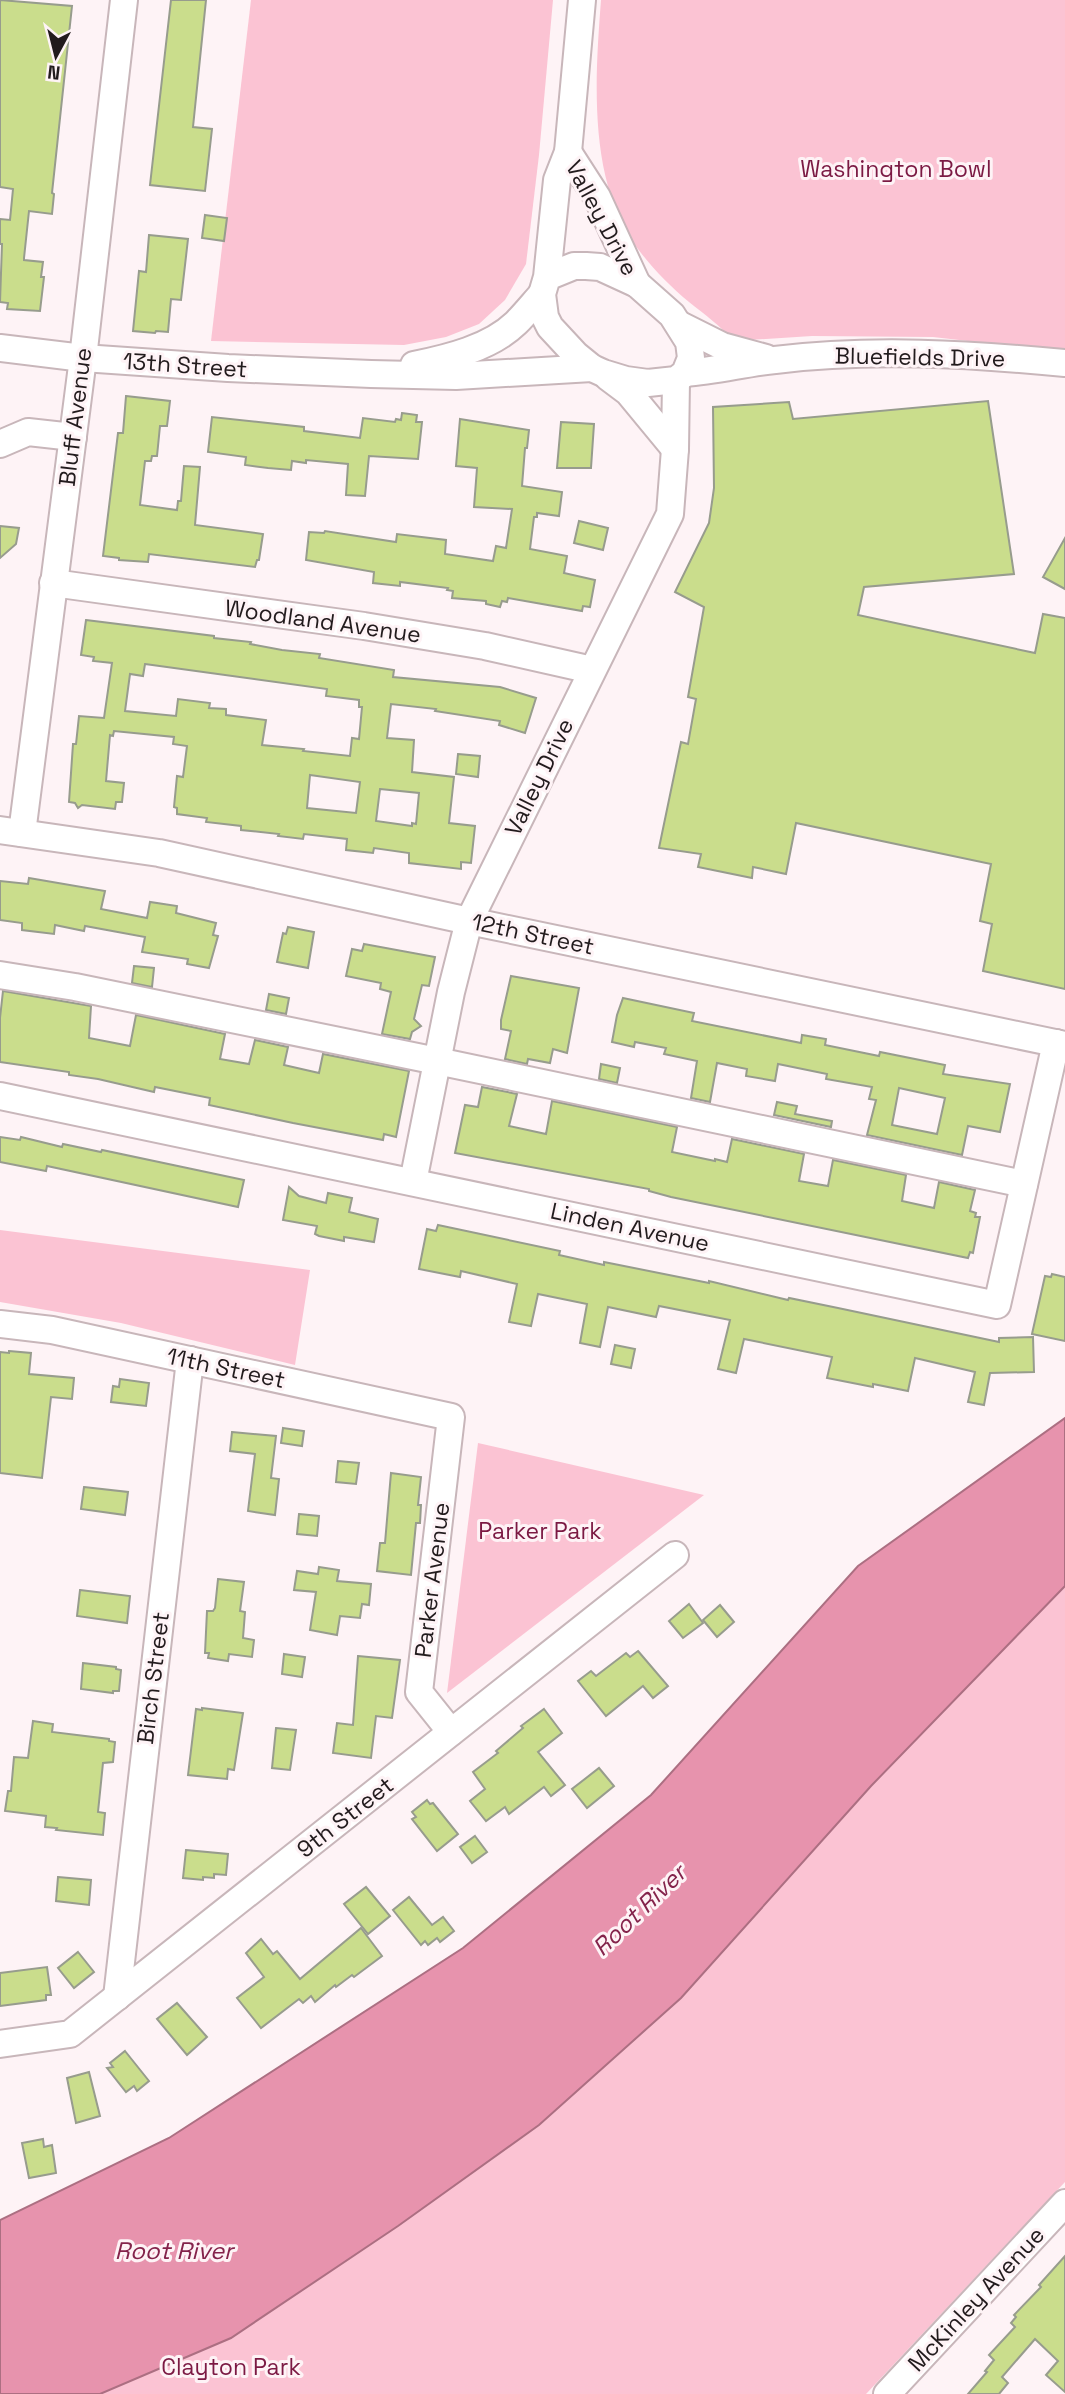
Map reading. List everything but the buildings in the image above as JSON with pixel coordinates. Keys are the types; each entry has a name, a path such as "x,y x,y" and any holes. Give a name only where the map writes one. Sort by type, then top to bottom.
{"street":[{"name":"Bluff Avenue","path":"11,831 53,583 73,437 124,0"},
{"name":"Valley Drive","path":"544,285 557,180 568,152 582,0"},
{"name":"Valley Drive","path":"568,152 597,197 637,284"},
{"path":"598,371 626,380 648,383 680,377 690,364 689,342 680,325 655,298 637,284 600,267 573,266 544,285 545,317 550,327 598,371 628,392 675,449"},
{"name":"13th Street","path":"372,374 447,358 491,340 514,325 544,285"},
{"name":"Bluefields Drive","path":"680,325 722,346 774,360"},
{"name":"13th Street","path":"0,348 83,358 372,374 456,376 598,371"},
{"name":"Bluefields Drive","path":"680,377 774,360 874,353 979,355 1065,363"},
{"name":"Valley Drive","path":"413,1182 469,921 670,514 680,377"},
{"path":"0,443 28,432 73,437"},
{"name":"Woodland Avenue","path":"53,583 364,626 485,646 592,670"},
{"name":"12th Street","path":"11,831 159,853 469,921 1060,1044"},
{"path":"0,975 75,987 1024,1184"},
{"name":"Linden Avenue","path":"0,1096 997,1305 1024,1184 1060,1044"},
{"name":"11th Street","path":"0,1324 52,1330 450,1417"},
{"name":"Birch Street","path":"117,1997 190,1360"},
{"name":"Parker Avenue","path":"450,1417 419,1692 451,1732"},
{"name":"9th Street","path":"0,2044 70,2034 675,1555"},
{"name":"McKinley Avenue","path":"887,2394 1065,2203"}],"green space":[{"path":"251,0 553,0 526,264 505,300 479,324 446,337 404,345 211,341"},
{"name":"Washington Bowl","path":"601,0 1065,0 1065,352 933,337 812,336 733,341 646,259 624,226 611,196 598,131 597,64"},
{"path":"0,1230 310,1270 295,1365 121,1323 0,1302"},
{"name":"Parker Park","path":"478,1443 704,1495 447,1693"},
{"name":"Clayton Park","path":"1065,1586 1065,2182 866,2394 100,2394 231,2338 398,2226 539,2125 681,1998 871,1786"}],"water":[{"name":"Root River","path":"1065,1418 1065,1586 871,1786 681,1998 539,2125 398,2226 231,2338 100,2394 0,2394 0,2220 169,2138 463,1948 651,1795 858,1566"}]}
